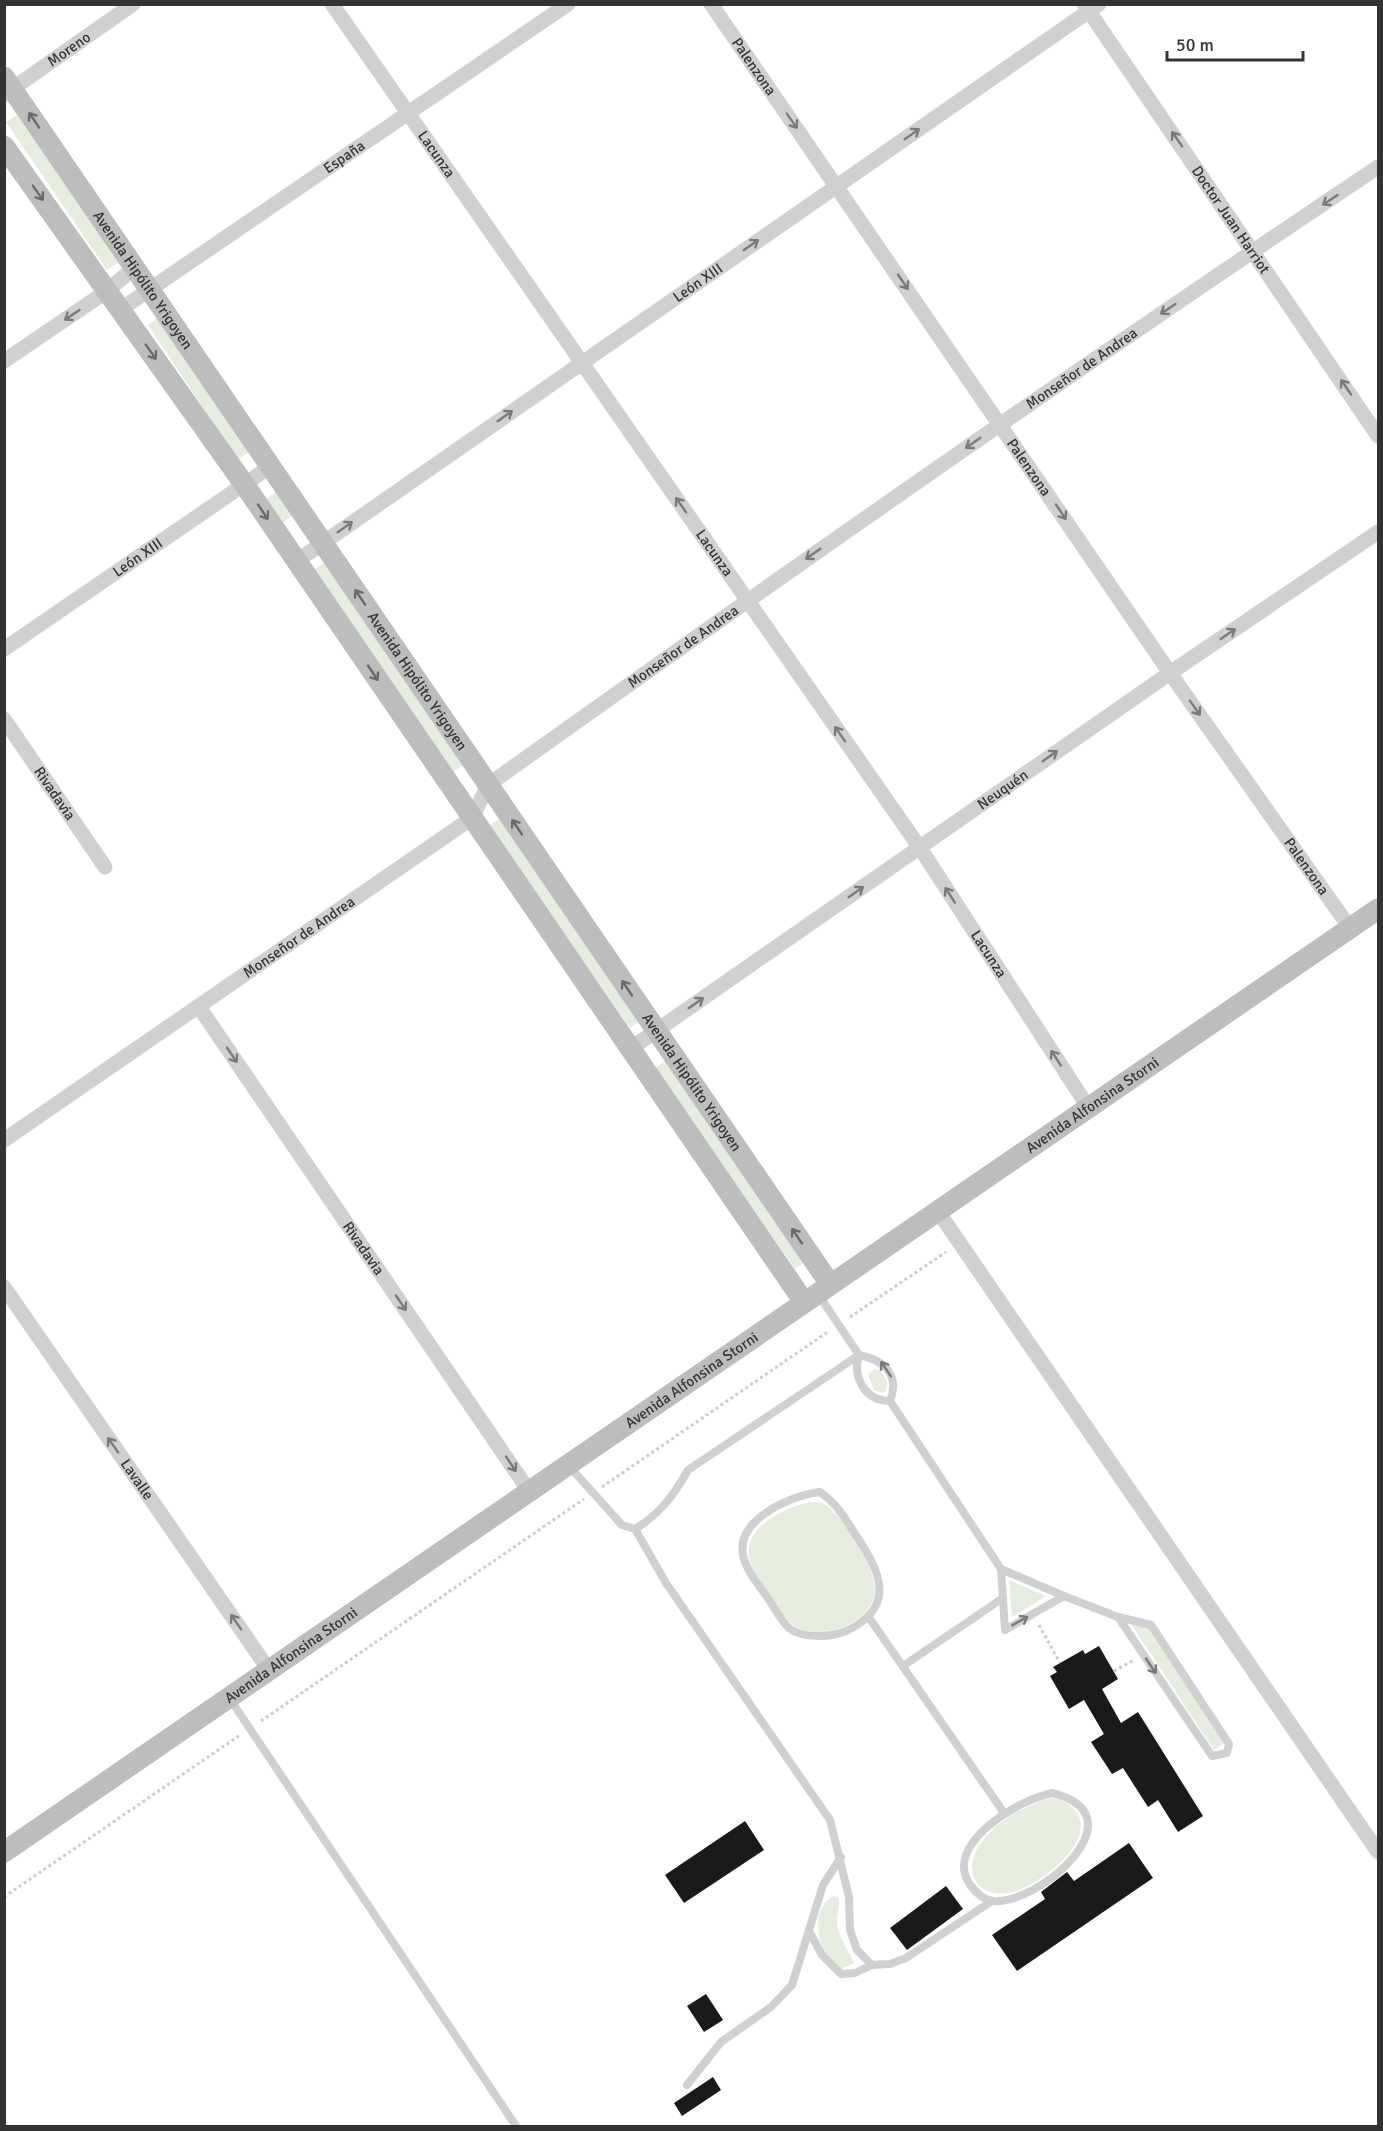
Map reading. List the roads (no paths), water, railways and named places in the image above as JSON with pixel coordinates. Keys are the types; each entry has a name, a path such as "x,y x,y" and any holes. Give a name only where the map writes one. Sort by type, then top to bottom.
{"main road":[{"name":"Avenida Hipólito Yrigoyen","path":"7,87 151,290 657,1030 817,1293"},
{"name":"Avenida Hipólito Yrigoyen","path":"4,146 244,484 630,1048 817,1293"},
{"name":"Avenida Alfonsina Storni","path":"4,1852 1378,909"}],"street":[{"name":"Moreno","path":"7,87 133,4"},
{"name":"Lacunza","path":"332,4 920,848 1088,1107"},
{"name":"España","path":"121,309 568,4"},
{"name":"Palenzona","path":"711,4 1170,673 1350,928"},
{"name":"León XIII","path":"297,561 1091,7"},
{"name":"Doctor Juan Harriot","path":"1091,7 1378,436"},
{"name":"Monseñor de Andrea","path":"4,1140 472,818 488,785 747,600 1000,424 1378,167"},
{"path":"4,361 107,291 135,267"},
{"name":"León XIII","path":"4,649 271,466"},
{"name":"Neuquén","path":"630,1048 1170,673 1378,532"},
{"name":"Rivadavia","path":"4,720 105,867"},
{"name":"Rivadavia","path":"199,1006 529,1491"},
{"path":"937,1210 1378,1852"},
{"name":"Lavalle","path":"4,1287 269,1670"}],"lane":[{"path":"817,1293 859,1355 878,1359 886,1368 893,1381 890,1401"},
{"path":"859,1355 855,1367 860,1384 869,1395 890,1401 1000,1569 1005,1630 1064,1596"},
{"path":"635,1529 650,1520 672,1497 688,1470 859,1355"},
{"path":"567,1465 622,1525 635,1529 666,1583 830,1820 841,1857 849,1898 850,1930 857,1950 872,1965"},
{"path":"820,1492 833,1501 878,1571 882,1588 877,1603 868,1616 847,1631 835,1634 803,1634 789,1629 747,1568 742,1553 745,1537 754,1523 786,1500 804,1494 820,1492"},
{"path":"1000,1569 1118,1617 1151,1625 1229,1744 1227,1753 1212,1756 1118,1617"},
{"path":"903,1666 1003,1598"},
{"path":"868,1616 1004,1813"},
{"path":"230,1698 516,2127"},
{"path":"1052,1793 1072,1798 1085,1812 1089,1833 1081,1850 1053,1875 1025,1894 1004,1901 992,1901 978,1895 968,1882 965,1869 969,1852 983,1830 1004,1813 1036,1796 1052,1793"},
{"path":"687,2085 721,2042 771,2007 792,1985 823,1885 841,1857"},
{"path":"809,1930 822,1955 841,1974 855,1973 872,1965 890,1964 906,1958 992,1901"}]}
